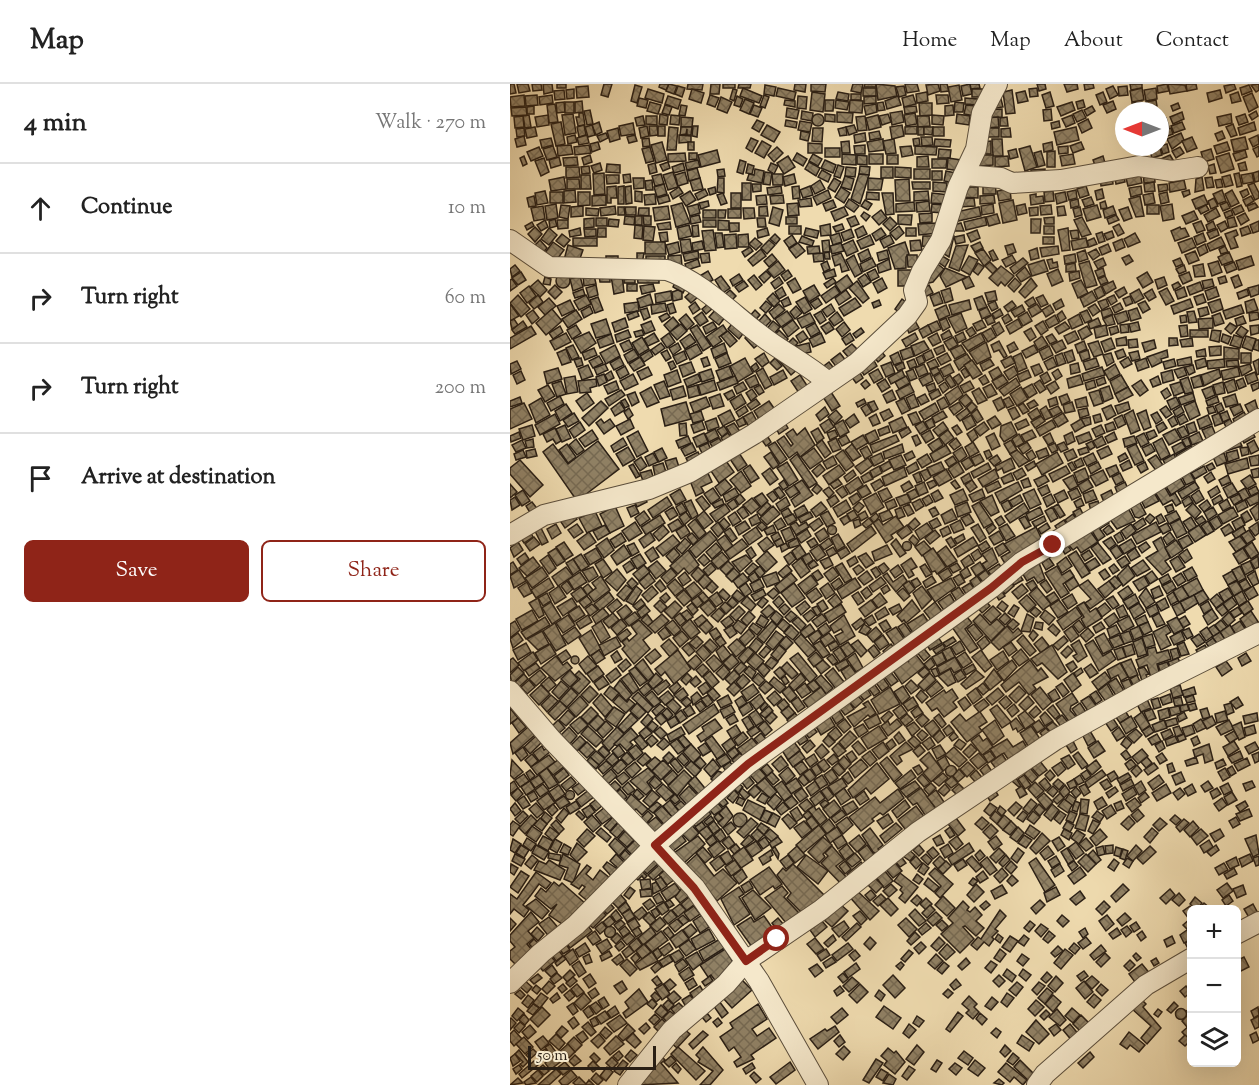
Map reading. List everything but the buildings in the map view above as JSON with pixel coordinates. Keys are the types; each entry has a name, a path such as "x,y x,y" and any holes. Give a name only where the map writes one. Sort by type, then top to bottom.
{"street":[{"path":"510,535 544,515 649,489 690,472 754,434 875,347 907,316 917,302 914,290 940,240 958,187 976,149 982,113 997,84"},
{"path":"964,175 1001,178 1012,183 1061,180 1139,166 1172,171 1198,167"},
{"path":"510,240 549,267 667,270 685,276 772,343 805,363 828,382"},
{"path":"510,984 541,953 576,925 655,845 748,764 991,588 1022,562 1259,419"},
{"path":"628,1085 672,1030 726,984 746,961 822,910 918,832 1055,740 1145,690 1259,633"},
{"path":"510,691 552,740 694,888 746,961 818,1085"},
{"path":"1241,931 1259,922"},
{"path":"1037,1085 1045,1074 1146,986 1189,959"}],"route":[{"path":"777,939 746,961 694,888 655,845 706,804 748,764 991,588 1022,562 1053,545"}]}
